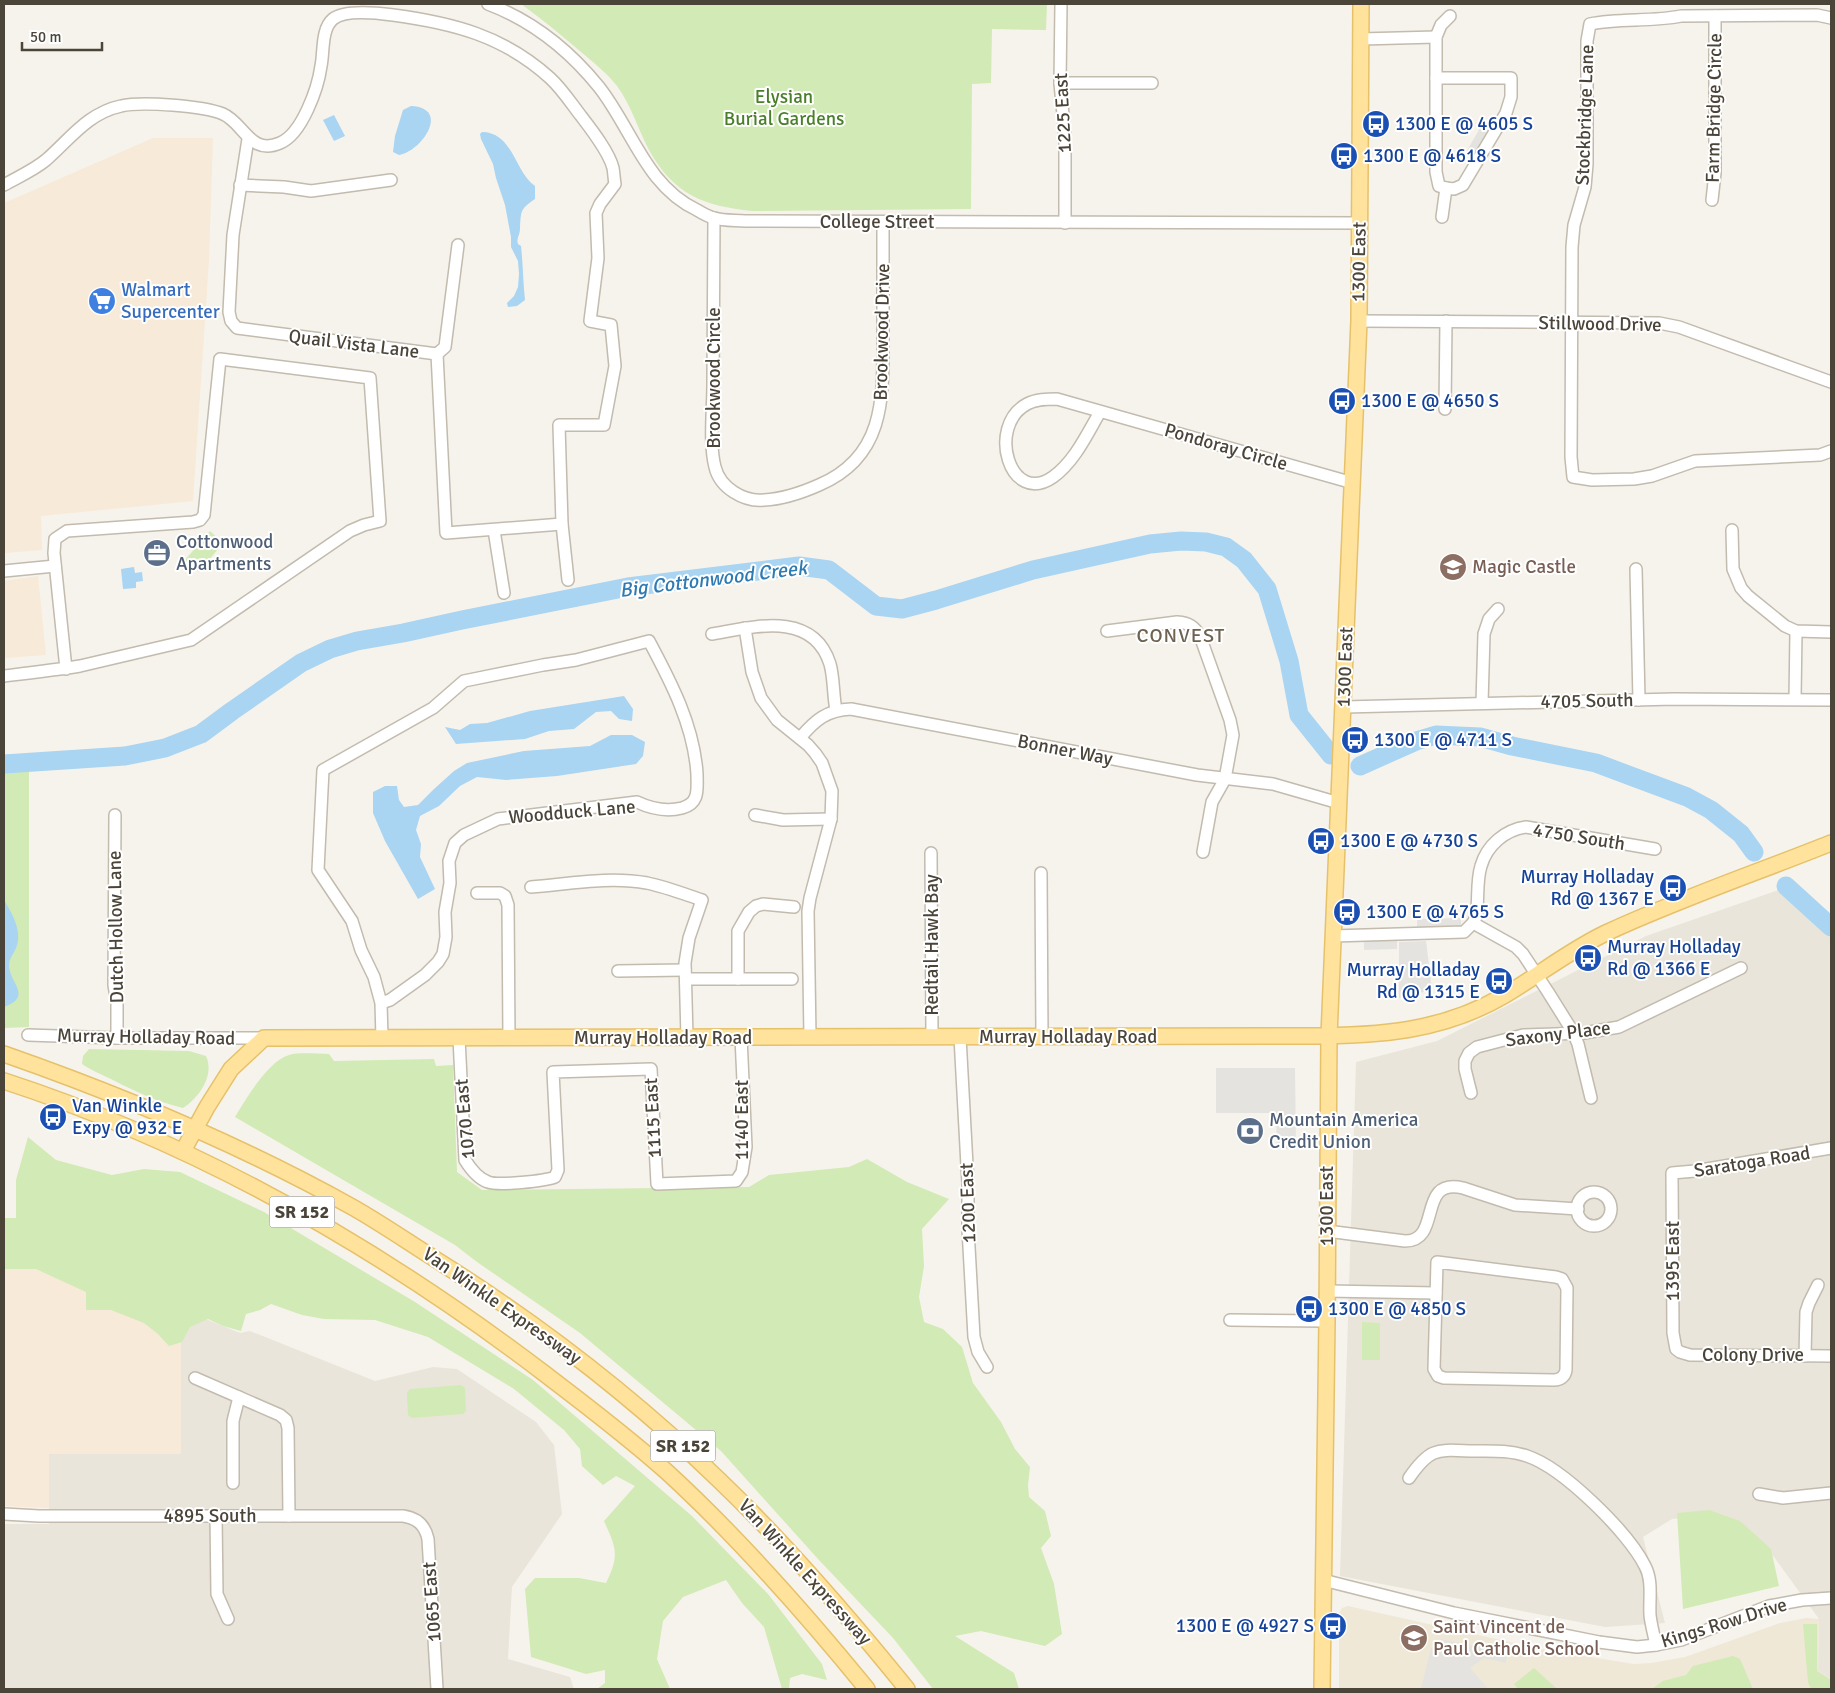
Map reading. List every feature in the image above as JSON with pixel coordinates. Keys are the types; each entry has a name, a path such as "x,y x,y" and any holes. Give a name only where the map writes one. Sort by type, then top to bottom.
{"main road":[{"name":"1300 East","path":"1322,1689 1329,1036 1353,483 1360,223 1361,4"},
{"name":"Murray Holladay Road","path":"183,1151 194,1129 231,1069 264,1038 1329,1036 1397,1033 1438,1024 1474,1011 1504,996 1594,939 1651,912 1831,843"},
{"name":"Van Winkle Expressway","path":"4,1054 106,1091 194,1129 302,1180 355,1209 512,1309 577,1357 683,1446 754,1514 824,1589 907,1689"},
{"name":"Van Winkle Expressway","path":"4,1081 78,1107 183,1151 269,1194 359,1246 467,1317 616,1427 673,1478 795,1603 867,1689"}],"street":[{"name":"College Street","path":"488,4 540,30 575,61 600,88 649,168 661,184 677,199 714,218 745,221 1360,223"},
{"name":"1225 East","path":"1061,4 1060,83 1065,136 1065,223"},
{"path":"4,184 45,161 84,124 98,114 123,105 178,107 218,113 231,119 248,139 262,146 281,143 298,127 314,93 321,68 326,27 334,18 354,14 382,13 429,20 471,31 498,42 525,58 551,79 568,99 594,132 613,167 614,184 596,213 598,258 590,321 611,325 615,366 604,425 559,425 562,524 568,580"},
{"name":"Stockbridge Lane","path":"1831,18 1817,15 1682,16 1643,20 1609,20 1590,24 1587,41 1587,164 1585,187 1574,225 1572,246 1571,457 1573,477 1592,480 1634,479 1652,476 1695,461 1820,455 1831,451"},
{"path":"1436,78 1511,78 1511,98 1506,112 1463,185 1454,189 1439,186 1436,172 1436,78 1436,37 1441,25 1450,16"},
{"name":"Farm Bridge Circle","path":"1712,200 1715,173 1715,16"},
{"path":"1361,39 1436,37"},
{"path":"1060,83 1152,83"},
{"name":"Quail Vista Lane","path":"248,139 233,235 229,312 237,328 437,354 446,534 562,524"},
{"path":"240,185 284,187 311,191 391,180"},
{"path":"1442,217 1446,188"},
{"name":"Brookwood Circle","path":"714,218 713,452 715,469 732,491 745,498 760,501 801,493"},
{"name":"Brookwood Drive","path":"801,493 835,478 849,468 866,447 877,425 883,396 883,222"},
{"path":"437,354 444,347 458,245"},
{"name":"Stillwood Drive","path":"1358,321 1658,323 1679,327 1831,382"},
{"path":"1446,321 1446,409"},
{"path":"4,676 66,669 191,640 350,531 380,521 370,378 220,359 204,515 200,520 67,532 55,539 53,546 66,669"},
{"name":"Pondoray Circle","path":"1100,412 1073,457 1055,476 1046,481 1036,483 1026,481 1017,476 1011,467 1006,451 1006,438 1012,418 1027,404 1039,400 1057,399 1353,483"},
{"path":"494,530 504,592"},
{"path":"1732,530 1732,569 1741,588 1785,626 1796,631 1831,632"},
{"path":"4,571 55,566"},
{"path":"1636,569 1639,700"},
{"path":"1482,703 1484,634 1489,619 1498,609"},
{"path":"1107,631 1177,622 1186,623 1194,627 1200,636 1233,727 1225,780 1212,802 1203,852"},
{"path":"712,634 745,628 783,625 806,633 816,641 830,663 836,710 819,718 800,738"},
{"path":"745,628 752,672 761,698 777,720 800,738 822,763 833,804 808,911 810,1037"},
{"path":"1795,699 1796,631"},
{"name":"Woodduck Lane","path":"649,641 685,717 696,763 696,798 690,806 671,810 650,808 637,802 520,816 498,820 464,835 455,843 449,861 449,889 445,912 446,937 443,954 425,975 390,1000 381,1003 374,977 361,950 352,921 318,870 323,770 433,708 464,681 576,660 649,641"},
{"name":"4705 South","path":"1344,706 1639,700 1831,700"},
{"name":"Bonner Way","path":"836,710 851,709 873,712 1225,780 1273,784 1339,803"},
{"name":"Dutch Hollow Lane","path":"115,815 114,985 117,1003 117,1038"},
{"path":"755,815 783,820 831,819"},
{"name":"4750 South","path":"1474,923 1482,865 1491,848 1509,831 1526,827 1655,849"},
{"name":"Redtail Hawk Bay","path":"931,853 932,1037"},
{"path":"1040,873 1042,1037"},
{"path":"531,887 610,880 627,881 647,883 702,900 689,938 685,974 687,1037"},
{"path":"477,893 500,893 505,896 508,905 509,1038"},
{"path":"738,979 738,931 749,912 756,906 763,904 794,907"},
{"path":"1333,936 1458,933 1468,929 1474,923 1516,947 1527,959 1573,1032 1578,1044 1591,1098"},
{"name":"Saxony Place","path":"1471,1093 1465,1061 1469,1053 1477,1047 1524,1035 1584,1033 1619,1027 1741,968"},
{"path":"618,971 738,979 792,979"},
{"path":"381,1003 382,1038"},
{"name":"Murray Holladay Road","path":"28,1035 117,1038 264,1038"},
{"name":"1140 East","path":"657,1184 736,1182 742,1172 746,1147 740,1037"},
{"name":"1200 East","path":"960,1037 974,1337 978,1352 988,1367"},
{"name":"1070 East","path":"459,1038 465,1160 470,1169 488,1183 547,1181 555,1177 558,1170 558,1157 553,1072 604,1070"},
{"name":"1115 East","path":"604,1070 651,1069 657,1184"},
{"name":"Saratoga Road","path":"1672,1173 1714,1168 1831,1148"},
{"name":"1395 East","path":"1672,1173 1673,1333 1676,1350"},
{"path":"1327,1231 1405,1242 1414,1241 1425,1231 1436,1196 1447,1188 1454,1187 1463,1188 1515,1205 1578,1209"},
{"path":"1437,1262 1556,1276 1562,1279 1567,1288 1566,1370 1564,1376 1554,1380 1444,1378 1438,1376 1434,1369 1436,1293 1437,1262"},
{"path":"1806,1356 1806,1312 1818,1285"},
{"path":"1327,1291 1436,1293"},
{"path":"1230,1320 1327,1321"},
{"name":"Colony Drive","path":"1676,1350 1690,1355 1831,1356"},
{"path":"195,1378 280,1415 287,1422 289,1516"},
{"path":"233,1483 233,1421 239,1397"},
{"path":"1409,1478 1426,1456 1442,1450 1517,1453 1532,1458 1558,1472 1605,1515 1642,1561 1648,1576 1650,1618 1656,1645"},
{"path":"1759,1494 1783,1498 1831,1493"},
{"name":"4895 South","path":"4,1514 39,1516 403,1516 416,1519"},
{"path":"216,1516 217,1594 228,1619"},
{"name":"1065 East","path":"416,1519 424,1528 428,1539 437,1689"},
{"name":"Kings Row Drive","path":"1323,1580 1421,1605 1624,1646 1656,1645 1692,1636 1769,1606 1802,1600 1831,1598"}],"shaded area":[{"path":"1480,128 1488,133 1472,158 1465,154"},
{"path":"153,138 213,138 209,260 193,501 41,516 42,550 4,553 4,203"},
{"path":"38,576 46,655 4,658 4,581"},
{"path":"1796,884 1831,935 1831,1679 1818,1671 1819,1619 1774,1557 1735,1523 1705,1516 1672,1519 1643,1537 1665,1623 1605,1627 1340,1576 1356,1062 1437,1041 1646,936"},
{"path":"1461,918 1461,926 1417,927 1417,919"},
{"path":"1397,940 1397,949 1364,950 1364,941"},
{"path":"1426,941 1432,990 1399,998 1399,942"},
{"path":"1216,1068 1295,1068 1296,1149 1277,1149 1276,1113 1216,1113"},
{"path":"4,1253 178,1301 181,1345 181,1454 49,1454 49,1508 4,1506"},
{"path":"179,1310 186,1311 240,1333 250,1331 375,1381 433,1367 457,1369 536,1422 554,1445 562,1514 512,1587 508,1659 570,1677 574,1689 4,1689 4,1524 49,1524 49,1454 181,1454 181,1345"},
{"name":"Saint Vincent de Paul Catholic School","path":"1348,1606 1541,1649 1634,1664 1685,1657 1780,1623 1806,1618 1819,1619 1818,1670 1831,1679 1831,1689 1339,1689 1339,1613 1342,1608"},
{"path":"1441,1639 1507,1653 1506,1663 1484,1658 1470,1668 1488,1689 1421,1689 1431,1648 1438,1648"}],"green space":[{"name":"Elysian Burial Gardens","path":"521,4 1047,4 1046,30 992,29 991,83 972,84 971,209 752,211 719,206 692,196 680,188 669,178 649,150 622,93 613,81 566,39"},
{"path":"210,531 223,543 199,572 185,560"},
{"path":"29,763 29,1027 4,1028 4,764"},
{"path":"89,1049 189,1051 206,1056 208,1063 207,1078 200,1092 183,1108 130,1089 82,1064 83,1056"},
{"path":"298,1054 329,1054 334,1061 434,1059 436,1066 453,1065 457,1172 482,1190 749,1187 769,1175 849,1167 867,1159 907,1182 949,1199 922,1229 924,1266 919,1297 924,1322 943,1329 962,1347 973,1383 1001,1422 1015,1449 1030,1467 1029,1497 1045,1511 1051,1536 1041,1548 1054,1584 1062,1634 1045,1646 981,1631 955,1636 1014,1673 1019,1689 933,1689 893,1638 818,1559 721,1451 580,1333 455,1245 235,1117 258,1082 281,1059 289,1055"},
{"path":"28,1137 56,1160 112,1175 144,1169 180,1172 264,1212 415,1302 533,1380 692,1516 768,1594 822,1664 827,1680 802,1674 790,1678 789,1689 782,1689 764,1627 742,1603 726,1580 683,1597 663,1621 657,1659 670,1689 597,1689 605,1683 605,1670 586,1674 531,1657 525,1589 535,1578 579,1578 606,1583 613,1565 615,1552 604,1521 635,1486 616,1476 603,1485 582,1466 580,1449 564,1430 514,1389 428,1337 375,1320 324,1319 302,1315 271,1304 246,1314 241,1331 208,1319 190,1327 182,1342 169,1346 144,1323 111,1310 86,1310 86,1292 36,1269 4,1269 4,1218 16,1218 16,1180"},
{"path":"1362,1322 1380,1323 1380,1360 1362,1360"},
{"path":"461,1385 465,1388 466,1411 463,1414 412,1418 408,1415 407,1393 410,1389"},
{"path":"1709,1510 1740,1521 1771,1549 1779,1586 1683,1609 1677,1513"},
{"path":"1803,1624 1817,1624 1817,1671 1831,1680 1831,1689 1811,1689 1808,1682"},
{"path":"1733,1656 1740,1659 1753,1689 1652,1689 1663,1681 1686,1675 1693,1666"},
{"path":"1534,1668 1557,1689 1518,1689 1514,1684"}],"water":[{"path":"411,106 423,109 429,114 431,121 429,130 416,146 408,152 399,155 393,152 395,136 403,110"},
{"path":"334,115 345,136 334,141 323,120"},
{"path":"482,132 492,134 501,139 513,154 528,180 535,186 535,199 526,205 521,214 518,244 521,246 525,300 517,306 508,307 507,303 514,296 518,287 518,261 511,247 505,205 493,164 481,139 480,134"},
{"path":"134,567 135,573 142,572 143,581 136,582 136,588 123,589 121,569"},
{"path":"624,696 633,709 632,721 619,719 611,711 596,712 574,729 549,731 525,739 456,744 445,727 460,730 470,724 487,723 530,711"},
{"path":"611,735 632,735 645,742 643,756 636,764 557,776 506,780 477,777 460,786 439,806 420,816 416,830 421,844 420,857 435,889 418,899 385,841 373,813 373,792 385,786 397,786 399,800 404,807 418,805 454,771 467,763 524,751 590,746"},
{"path":"4,900 17,929 18,942 10,959 9,966 19,994 13,1003 4,1007"}],"waterway":[{"name":"Big Cottonwood Creek","path":"4,764 125,756 165,748 201,734 301,663 330,649 357,641 628,587 799,566 829,570 876,606 902,609 1033,570 1150,544 1181,541 1206,542 1226,547 1244,560 1267,589 1289,661 1299,715 1331,755"},
{"name":"Big Cottonwood Creek","path":"1360,766 1416,741 1436,735 1480,737 1512,746 1596,763 1687,797 1711,810 1741,834 1754,852"},
{"name":"Big Cottonwood Creek","path":"1786,886 1831,927"}],"place":[{"name":"1300 E @ 4605 S","path":"1376,124"},
{"name":"1300 E @ 4618 S","path":"1344,156"},
{"name":"Walmart Supercenter","path":"102,301"},
{"name":"1300 E @ 4650 S","path":"1342,401"},
{"name":"Cottonwood Apartments","path":"157,553"},
{"name":"Magic Castle","path":"1453,567"},
{"name":"1300 E @ 4711 S","path":"1355,740"},
{"name":"1300 E @ 4730 S","path":"1321,841"},
{"name":"Murray Holladay Rd @ 1367 E","path":"1673,888"},
{"name":"1300 E @ 4765 S","path":"1347,912"},
{"name":"Murray Holladay Rd @ 1366 E","path":"1588,958"},
{"name":"Murray Holladay Rd @ 1315 E","path":"1499,981"},
{"name":"Van Winkle Expy @ 932 E","path":"53,1117"},
{"name":"Mountain America Credit Union","path":"1250,1131"},
{"name":"1300 E @ 4850 S","path":"1309,1309"},
{"name":"1300 E @ 4927 S","path":"1333,1626"},
{"name":"Saint Vincent de Paul Catholic School","path":"1414,1638"}],"district":[{"name":"CONVEST","path":"1181,635"}]}
